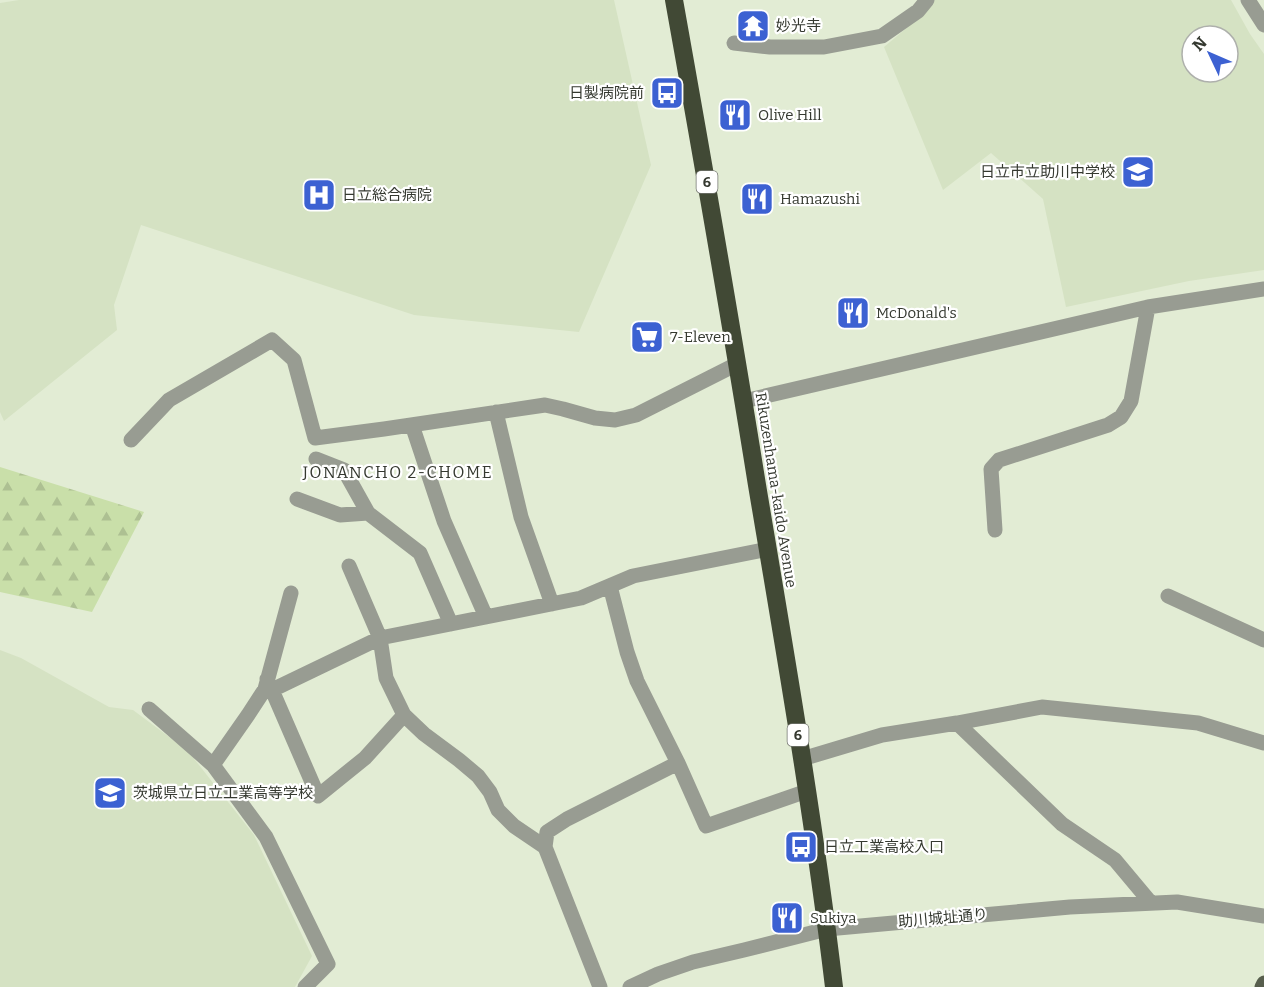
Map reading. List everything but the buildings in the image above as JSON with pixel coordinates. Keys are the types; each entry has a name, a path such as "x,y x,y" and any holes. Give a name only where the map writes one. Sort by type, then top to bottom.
{"highway":[{"name":"Rikuzenhama-kaido Avenue","path":"674,0 768,549 807,791 834,987"}],"main road":[{"path":"1262,987 1264,982"}],"street":[{"path":"734,43 824,46 882,36 918,11 927,0"},
{"path":"1248,0 1264,26"},
{"path":"744,401 1148,307 1264,289"},
{"path":"995,530 991,469 999,460 1108,425 1121,417 1131,401 1148,307"},
{"path":"131,440 169,400 272,340 294,360 315,438 545,405 595,418 615,420 636,415 737,364"},
{"path":"496,412 521,517 552,604"},
{"path":"412,425 444,521 486,617"},
{"path":"316,459 344,470 368,513 420,553 452,624"},
{"path":"297,499 340,515 368,513"},
{"path":"213,765 264,689 380,638 581,598 633,576 768,549"},
{"path":"349,566 380,638 386,678 404,716 478,776 490,792 498,810 514,826 545,847"},
{"path":"610,586 637,681 706,826 807,791"},
{"path":"291,593 270,685 318,796 365,758 404,716"},
{"path":"1168,596 1264,640"},
{"path":"802,759 882,735 1042,707 1198,723 1264,743"},
{"path":"149,709 213,765 266,837 328,964 305,987"},
{"path":"957,723 1062,824 1115,860 1151,903"},
{"path":"600,987 545,847 547,832 567,819 678,763"},
{"name":"助川城址通り","path":"630,987 693,962 827,929 1071,907 1177,902 1264,916"}],"shaded area":[{"name":"日立総合病院","path":"19,0 614,0 651,165 579,332 414,315 141,225 114,305 117,330 4,421 0,412 0,3"},
{"name":"日立市立助川中学校","path":"934,0 1231,0 1264,54 1264,270 1189,281 1066,307 1043,199 991,153 943,190 884,47 922,15"},
{"name":"茨城県立日立工業高等学校","path":"0,650 21,658 109,707 133,710 188,751 254,835 312,956 295,987 0,987"}],"green space":[{"path":"0,467 144,512 92,612 0,592"}],"place":[{"name":"妙光寺","path":"753,26"},
{"name":"日製病院前","path":"667,93"},
{"name":"Olive Hill","path":"735,115"},
{"name":"日立市立助川中学校","path":"1138,172"},
{"name":"日立総合病院","path":"319,195"},
{"name":"Hamazushi","path":"757,199"},
{"name":"McDonald's","path":"853,313"},
{"name":"7-Eleven","path":"647,337"},
{"name":"茨城県立日立工業高等学校","path":"110,793"},
{"name":"日立工業高校入口","path":"801,847"},
{"name":"Sukiya","path":"787,918"}],"district":[{"name":"JONANCHO 2-CHOME","path":"398,472"}]}
